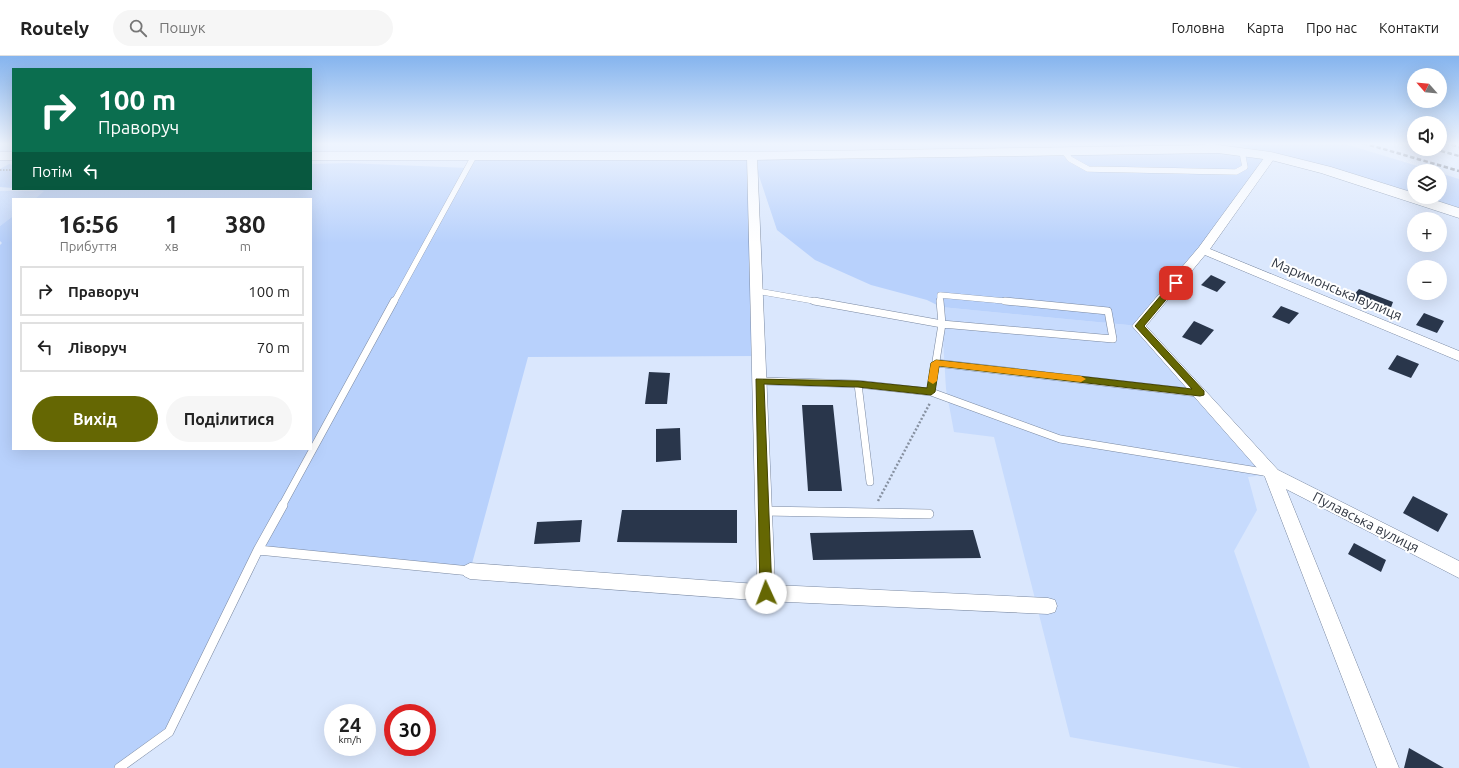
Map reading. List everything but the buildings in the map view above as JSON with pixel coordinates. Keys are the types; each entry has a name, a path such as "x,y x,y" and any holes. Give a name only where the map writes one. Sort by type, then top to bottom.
{"main road":[{"path":"1345,176 1459,213"}],"street":[{"path":"753,176 766,593"},
{"path":"1256,176 1203,250 1139,326 1272,474 1388,768"},
{"name":"Маримонська вулиця","path":"1203,250 1459,356"},
{"name":"Пулавська вулиця","path":"1272,474 1459,570"},
{"path":"470,571 766,593 1048,606"}],"lane":[{"path":"120,768 169,732 258,550 463,176"},
{"path":"757,291 942,324 1113,339 1108,311 940,295 942,324 933,393"},
{"path":"936,363 1200,393"},
{"path":"760,381 858,384 933,393 1060,438 1272,474"},
{"path":"858,384 870,482"},
{"path":"764,511 929,514"},
{"path":"258,550 470,571"}],"path":[{"path":"872,513 933,393"}],"shaded area":[{"path":"0,176 12,176 12,188 0,187"},
{"path":"312,176 754,176 759,356 528,357 470,571 258,550 169,732 119,768 0,768 0,245 2,243 0,241 0,226 12,217 12,450 312,450 312,198 36,198 44,191 33,190 312,190"},
{"path":"759,176 1255,176 1139,326 941,307 927,300 871,285 815,260 777,230"},
{"path":"1340,176 1407,176 1407,197"},
{"path":"1447,176 1459,179 1459,213 1430,204 1447,204"},
{"path":"0,191 45,191 36,198 12,198 12,217 0,226"},
{"path":"941,307 1139,326 1272,474 1248,477 1257,510 1234,551 1310,768 1242,768 1070,737 994,437 954,432 946,389"}],"slow traffic":[{"path":"933,381 936,363 1081,379"}],"route":[{"path":"766,593 760,381 858,384 931,392 936,363 1200,393 1139,326 1176,283"}]}
